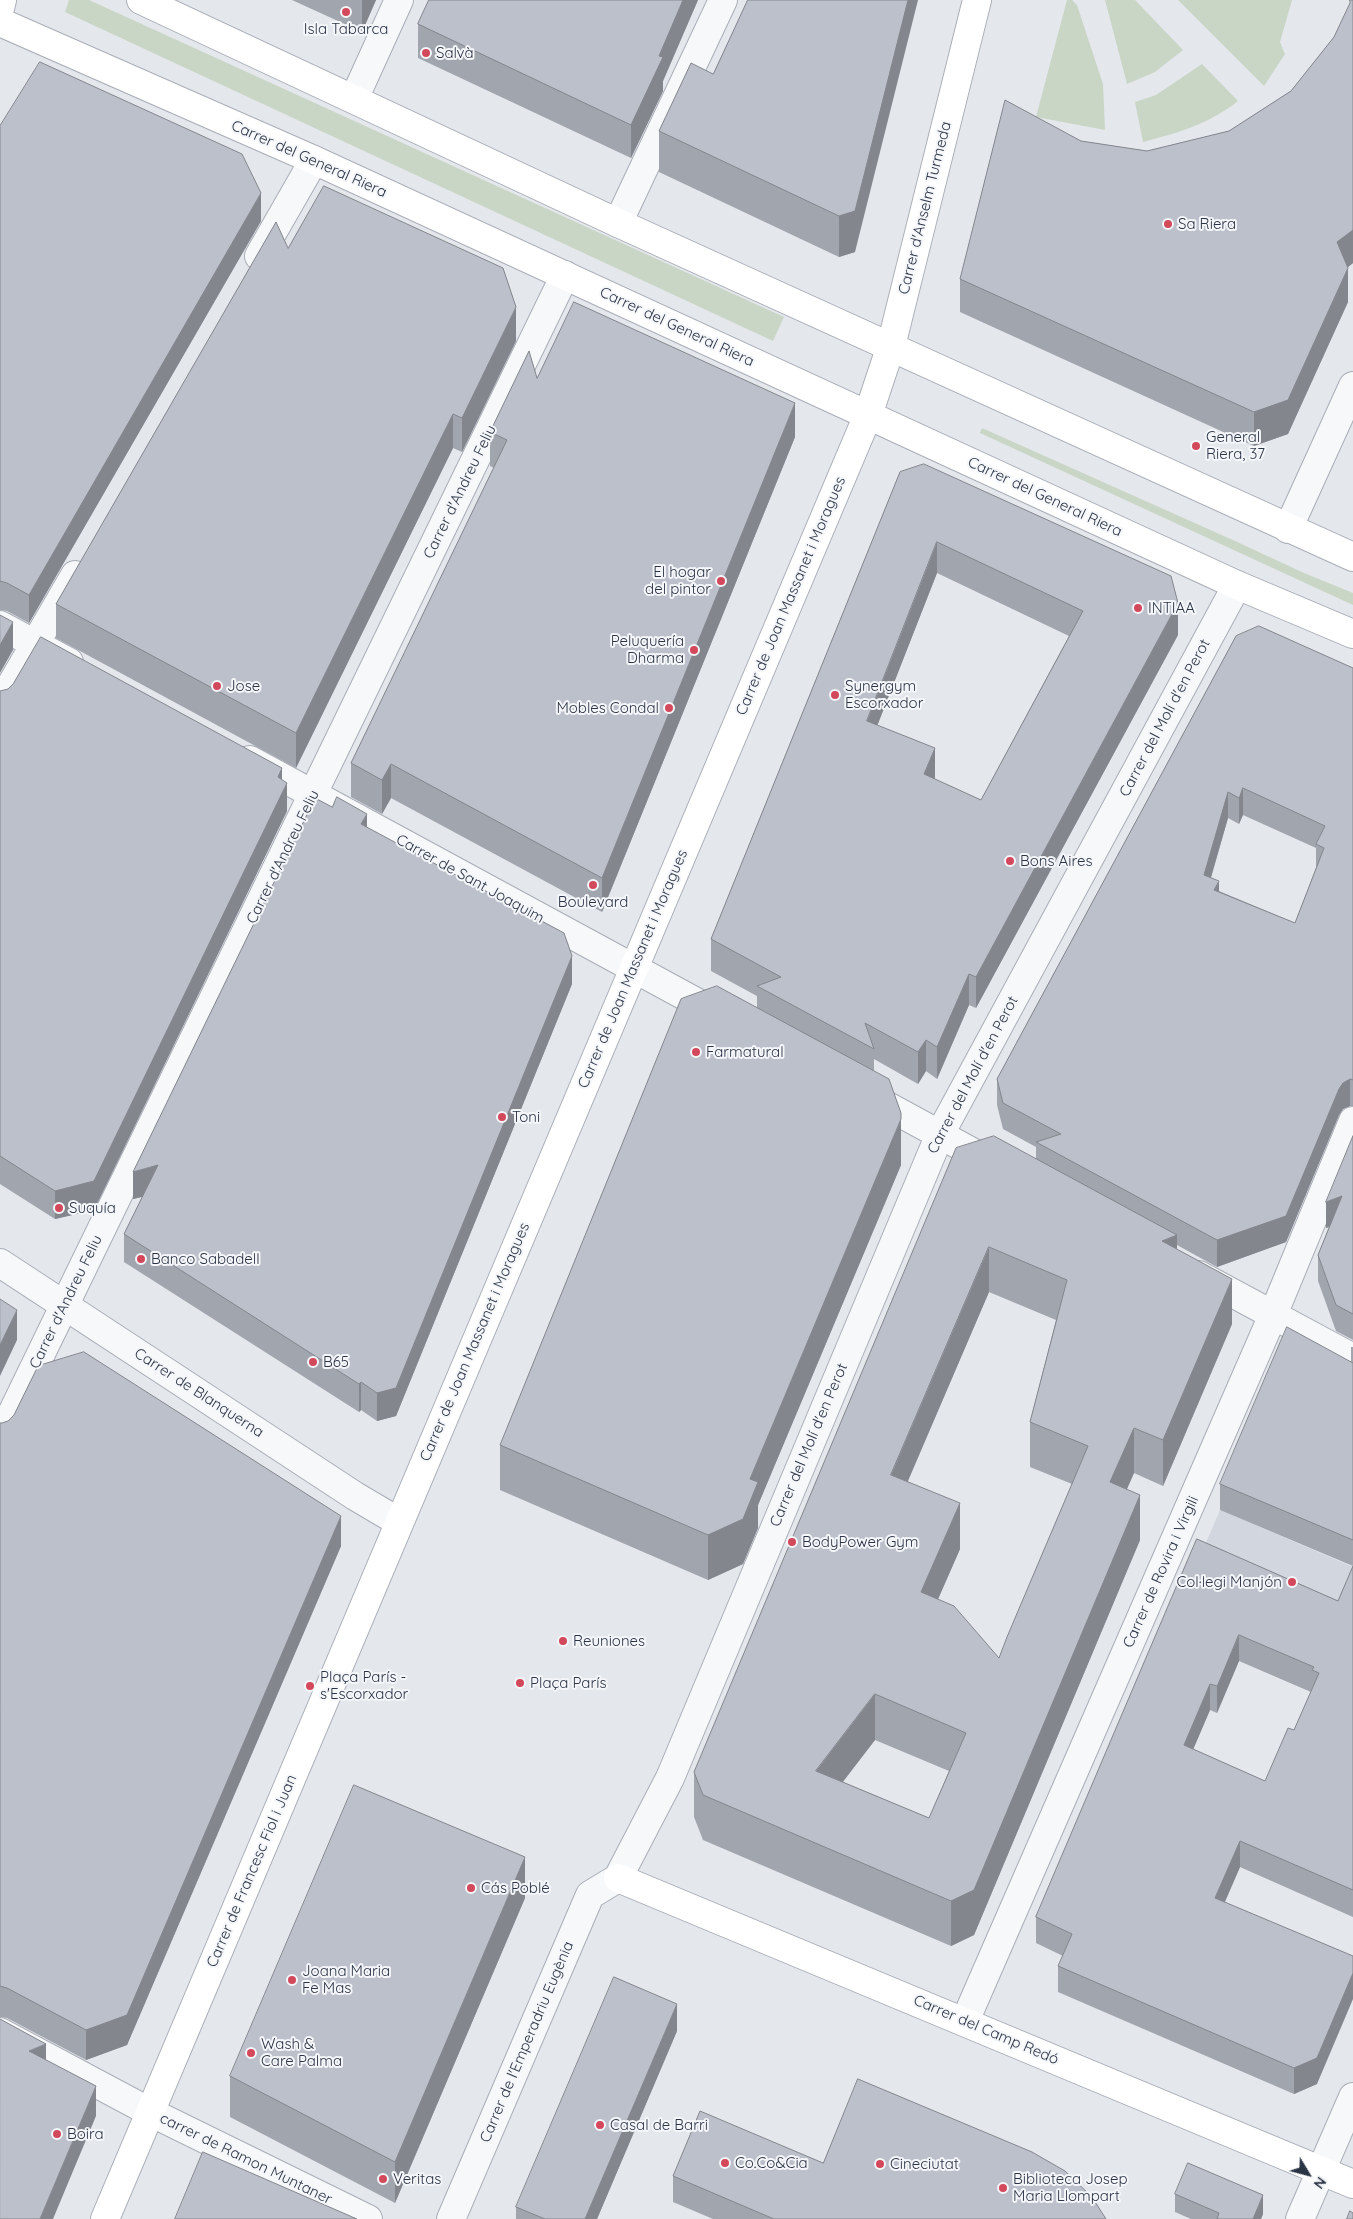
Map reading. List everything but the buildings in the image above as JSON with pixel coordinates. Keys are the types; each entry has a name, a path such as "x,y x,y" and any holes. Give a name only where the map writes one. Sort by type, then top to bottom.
{"street":[{"path":"0,8 2,0"},
{"path":"141,0 618,223 1353,557"},
{"path":"354,99 399,0"},
{"path":"618,223 722,0"},
{"name":"Carrer d'Anselm Turmeda","path":"868,415 891,346 977,0"},
{"name":"Carrer del General Riera","path":"0,22 314,160 1237,585 1353,634"},
{"path":"244,281 314,160"},
{"name":"Carrer d'Andreu Feliu","path":"0,1438 565,275"},
{"path":"1288,529 1353,386"},
{"name":"Carrer de Joan Massanet i Moragues","path":"399,1522 868,415"},
{"path":"0,704 90,549"},
{"name":"Carrer del Molí d'en Perot","path":"618,1878 670,1778 940,1134 1237,585"},
{"path":"0,625 87,672"},
{"name":"Carrer de Sant Joaquim","path":"226,747 738,1025"},
{"path":"843,1082 1018,1177"},
{"name":"Carrer de Rovira i Virgili","path":"965,2021 1273,1315 1353,1121"},
{"path":"1176,1262 1353,1358"},
{"name":"Carrer de Blanquerna","path":"0,1263 355,1496 399,1522"},
{"name":"Carrer de Francesc Fiol i Juan","path":"106,2219 399,1522"},
{"name":"Carrer del Camp Redó","path":"618,1878 1353,2184"},
{"name":"Carrer de l'Emperadriu Eugènia","path":"451,2219 590,1895 618,1878"},
{"name":"carrer de Ramon Muntaner","path":"0,2032 150,2112 368,2219"},
{"path":"1300,2219 1353,2097"}],"shaded area":[{"name":"Col·legi Manjón","path":"1220,1510 1353,1567 1353,1634 1196,1566"}],"green space":[{"path":"69,0 89,0 784,317 773,341 65,12"},
{"path":"1067,0 1072,0 1077,5 1103,84 1105,130 1036,117"},
{"path":"1105,0 1135,0 1183,50 1155,72 1127,84"},
{"path":"1178,0 1292,0 1280,42 1285,54 1264,86"},
{"path":"1202,64 1238,101 1216,116 1193,127 1143,142 1135,102 1156,95"},
{"path":"982,428 1304,573 1353,593 1353,605 980,433"}],"place":[{"name":"Isla Tabarca","path":"346,12"},
{"name":"Salvà","path":"426,53"},
{"name":"Sa Riera","path":"1168,224"},
{"name":"General Riera, 37","path":"1196,446"},
{"name":"El hogar del pintor","path":"721,581"},
{"name":"INTIAA","path":"1138,608"},
{"name":"Peluquería Dharma","path":"694,650"},
{"name":"Jose","path":"217,686"},
{"name":"Synergym Escorxador","path":"835,695"},
{"name":"Mobles Condal","path":"669,708"},
{"name":"Bons Aires","path":"1010,861"},
{"name":"Boulevard","path":"593,885"},
{"name":"Farmatural","path":"696,1052"},
{"name":"Toni","path":"502,1117"},
{"name":"Suquía","path":"59,1208"},
{"name":"Banco Sabadell","path":"141,1259"},
{"name":"B65","path":"313,1362"},
{"name":"BodyPower Gym","path":"792,1542"},
{"name":"Col·legi Manjón","path":"1292,1582"},
{"name":"Reuniones","path":"563,1641"},
{"name":"Plaça París","path":"520,1683"},
{"name":"Plaça París - s'Escorxador","path":"310,1686"},
{"name":"Cás Poblé","path":"471,1888"},
{"name":"Joana Maria Fe Mas","path":"292,1980"},
{"name":"Wash & Care Palma","path":"251,2053"},
{"name":"Casal de Barri","path":"600,2125"},
{"name":"Boira","path":"57,2134"},
{"name":"Co.Co&Cia","path":"725,2163"},
{"name":"Cineciutat","path":"880,2164"},
{"name":"Veritas","path":"383,2179"},
{"name":"Biblioteca Josep Maria Llompart","path":"1003,2188"}]}
